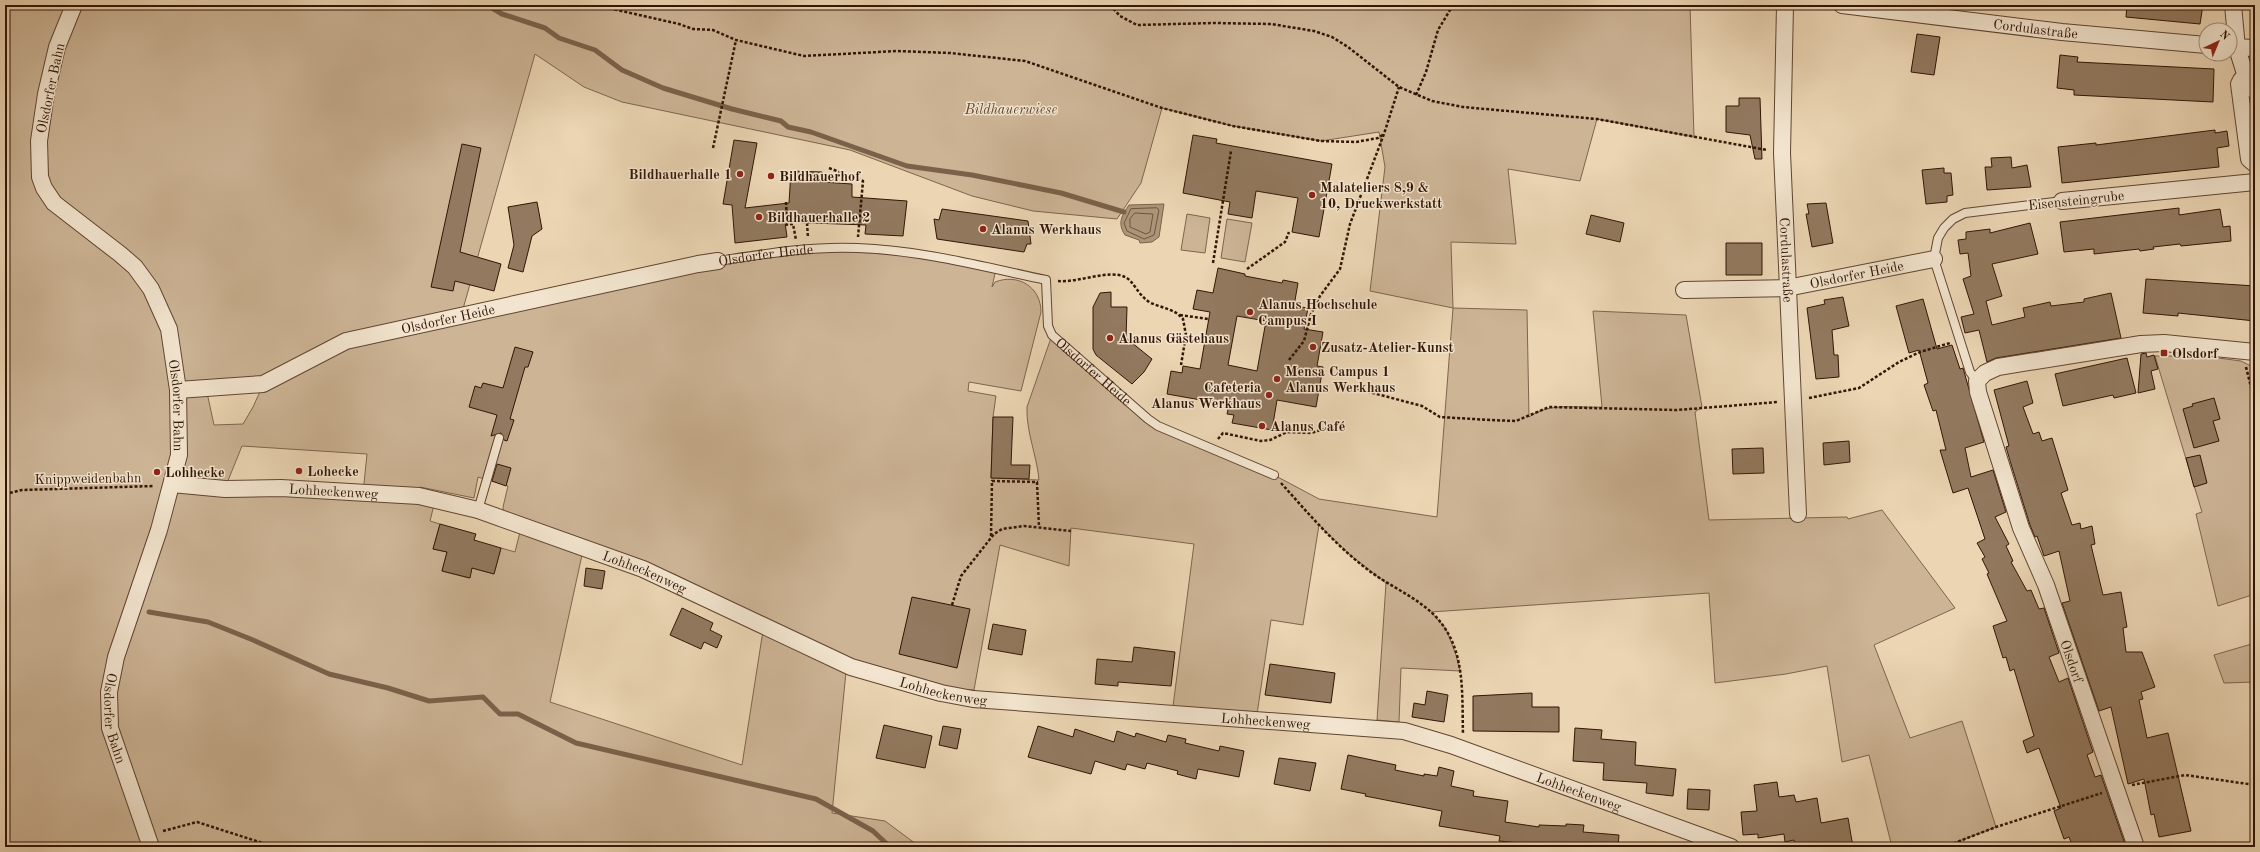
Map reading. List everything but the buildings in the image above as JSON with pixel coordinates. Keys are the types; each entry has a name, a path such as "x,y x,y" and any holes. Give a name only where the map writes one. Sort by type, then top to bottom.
{"street":[{"name":"Olsdorfer Bahn","path":"74,5 57,48 46,94 39,141 40,176 44,188 54,203 135,267 152,289 169,329 178,390 179,455 172,484 116,656 109,692 110,728 148,841"},
{"name":"Cordulastraße","path":"1785,5 1782,152 1798,514"},
{"name":"Cordulastraße","path":"1842,5 2062,32 2198,44"},
{"path":"2233,5 2233,22"},
{"path":"2238,48 2255,48"},
{"path":"2238,58 2246,77 2254,82 2255,92"},
{"path":"2246,77 2241,80 2239,84 2249,159 2255,164"},
{"name":"Eisensteingrube","path":"2062,201 2255,182"},
{"name":"Olsdorfer Heide","path":"178,390 263,384 346,341 698,264 718,261"},
{"name":"Olsdorfer Heide","path":"1684,290 1787,288 1936,264"},
{"path":"1977,381 1985,373 1998,367 2141,344 2164,343 2249,351"},
{"name":"Olsdorf","path":"1977,381 1978,392 2021,528 2046,585 2136,847"},
{"name":"Lohheckenweg","path":"172,484 225,489 281,488 419,496 478,510 643,569 860,671 941,693 973,699 1101,710 1135,710 1256,721 1380,728 1419,735 1731,847"}],"lane":[{"name":"Eisensteingrube","path":"1936,264 1938,238 1944,228 1953,219 1965,213 2062,201"},
{"name":"Olsdorfer Heide","path":"718,261 797,250 857,248 910,252 956,260 1046,280 1048,326 1052,335 1060,344 1148,419 1274,475"},
{"path":"1936,264 1970,372 1977,381"},
{"path":"478,510 499,438"}],"path":[{"path":"595,5 679,24 693,29 713,30 736,40 804,56 897,51 950,53 1025,61 1162,108 1233,126 1333,142 1373,139 1384,134"},
{"path":"1110,5 1120,16 1137,25 1214,23 1272,24 1332,37 1348,47 1400,87 1432,101 1463,107 1597,119 1782,152"},
{"path":"1416,95 1426,72 1438,30 1453,5"},
{"path":"713,148 720,122 736,40"},
{"path":"1289,360 1304,341 1311,314 1320,296 1340,269 1350,224 1400,87"},
{"path":"1213,263 1231,150"},
{"path":"830,168 863,181 857,248"},
{"path":"786,202 786,225 793,224 797,250"},
{"path":"1247,269 1285,242 1289,232"},
{"path":"1046,280 1070,282 1112,275 1123,276 1128,278 1144,299 1180,315 1208,319"},
{"path":"1180,315 1186,329 1181,365"},
{"path":"1343,385 1422,406 1440,417 1516,421 1548,407 1677,410 1792,401 1859,388 1899,362 1920,352 1960,340"},
{"path":"2249,351 2255,403"},
{"path":"1212,448 1223,433 1261,441 1270,440 1286,432 1311,433 1331,427"},
{"path":"1274,475 1326,533 1350,555 1390,585 1422,605 1446,629 1456,655 1460,672 1464,750"},
{"path":"991,537 992,480 1037,482 1039,527"},
{"name":"Knippweidenbahn","path":"5,494 22,490 149,487 172,484"},
{"path":"952,605 961,576 991,537 1002,529 1013,526 1039,527 1071,531"},
{"path":"1944,847 1996,827 2115,789 2185,774 2255,785"},
{"path":"148,841 197,822 275,847"}],"green space":[{"name":"Bildhauerwiese","path":"5,5 1690,5 1694,137 1597,119 1580,181 1508,169 1516,244 1451,242 1453,308 1527,310 1529,417 1546,409 1564,407 1602,407 1593,311 1686,315 1702,407 1695,412 1709,520 1847,517 1848,519 1882,510 1955,608 1874,645 1910,738 1962,721 1996,827 1944,847 1892,847 1869,755 1842,762 1827,666 1786,674 1715,683 1709,593 1431,612 1446,629 1456,655 1460,671 1401,668 1399,722 1377,720 1386,583 1350,555 1319,525 1303,625 1271,620 1256,721 1172,714 1194,544 1071,528 1069,566 1000,545 974,690 953,689 846,672 832,813 885,821 920,847 5,847","holes":["535,54 584,87 622,102 850,150 972,196 1033,211 1117,219 1141,183 1162,108 1233,126 1321,141 1379,132 1385,167 1370,291 1453,308 1437,517 1319,499 1274,475 1148,419 1052,335 1027,407 1028,426 1039,480 991,478 993,417 996,396 968,391 969,382 1021,391 1041,312 1040,303 1037,296 1033,289 1027,284 1012,279 995,282 992,287 996,269 857,247 698,264 461,316","263,385 243,424 214,425 206,388","242,446 367,454 363,493 225,488","478,477 508,486 503,507 504,515 674,574 767,621 762,637 742,765 550,702 582,555 520,532 515,552 501,548 494,574 472,568 469,578 442,571 447,552 433,549 440,524 430,521 434,505 419,496 420,487 474,498"]},
{"path":"1187,214 1210,218 1205,253 1181,250"},
{"path":"1227,219 1252,223 1245,262 1221,258"},
{"path":"2155,356 2203,356 2241,361 2255,368 2255,594 2218,606 2196,514 2202,512"},
{"path":"2255,643 2255,682 2224,683 2214,655"}],"water":[{"path":"1164,204 1159,237 1152,242 1140,243 1139,240 1125,235 1121,227 1121,219 1129,205"}],"waterway":[{"path":"487,5 502,14 545,28 559,38 595,50 622,70 663,88 732,109 781,121 788,127 811,132 907,166 972,175 1061,193 1124,212"},
{"path":"149,612 208,622 253,640 329,674 388,688 429,701 483,697 500,714 518,714 576,743 816,799 873,831 890,847"}],"place":[{"name":"Bildhauerhalle 1","path":"740,174"},
{"name":"Bildhauerhof","path":"771,176"},
{"name":"Malateliers 8,9 & 10, Druckwerkstatt","path":"1312,195"},
{"name":"Bildhauerhalle 2","path":"759,217"},
{"name":"Alanus Werkhaus","path":"983,229"},
{"name":"Alanus Hochschule Campus I","path":"1250,312"},
{"name":"Alanus Gästehaus","path":"1110,338"},
{"name":"Zusatz-Atelier-Kunst","path":"1313,347"},
{"name":"Olsdorf","path":"2164,353"},
{"name":"Mensa Campus 1 Alanus Werkhaus","path":"1277,379"},
{"name":"Cafeteria Alanus Werkhaus","path":"1269,395"},
{"name":"Alanus Café","path":"1262,426"},
{"name":"Lohecke","path":"299,471"},
{"name":"Lohhecke","path":"157,472"}]}
